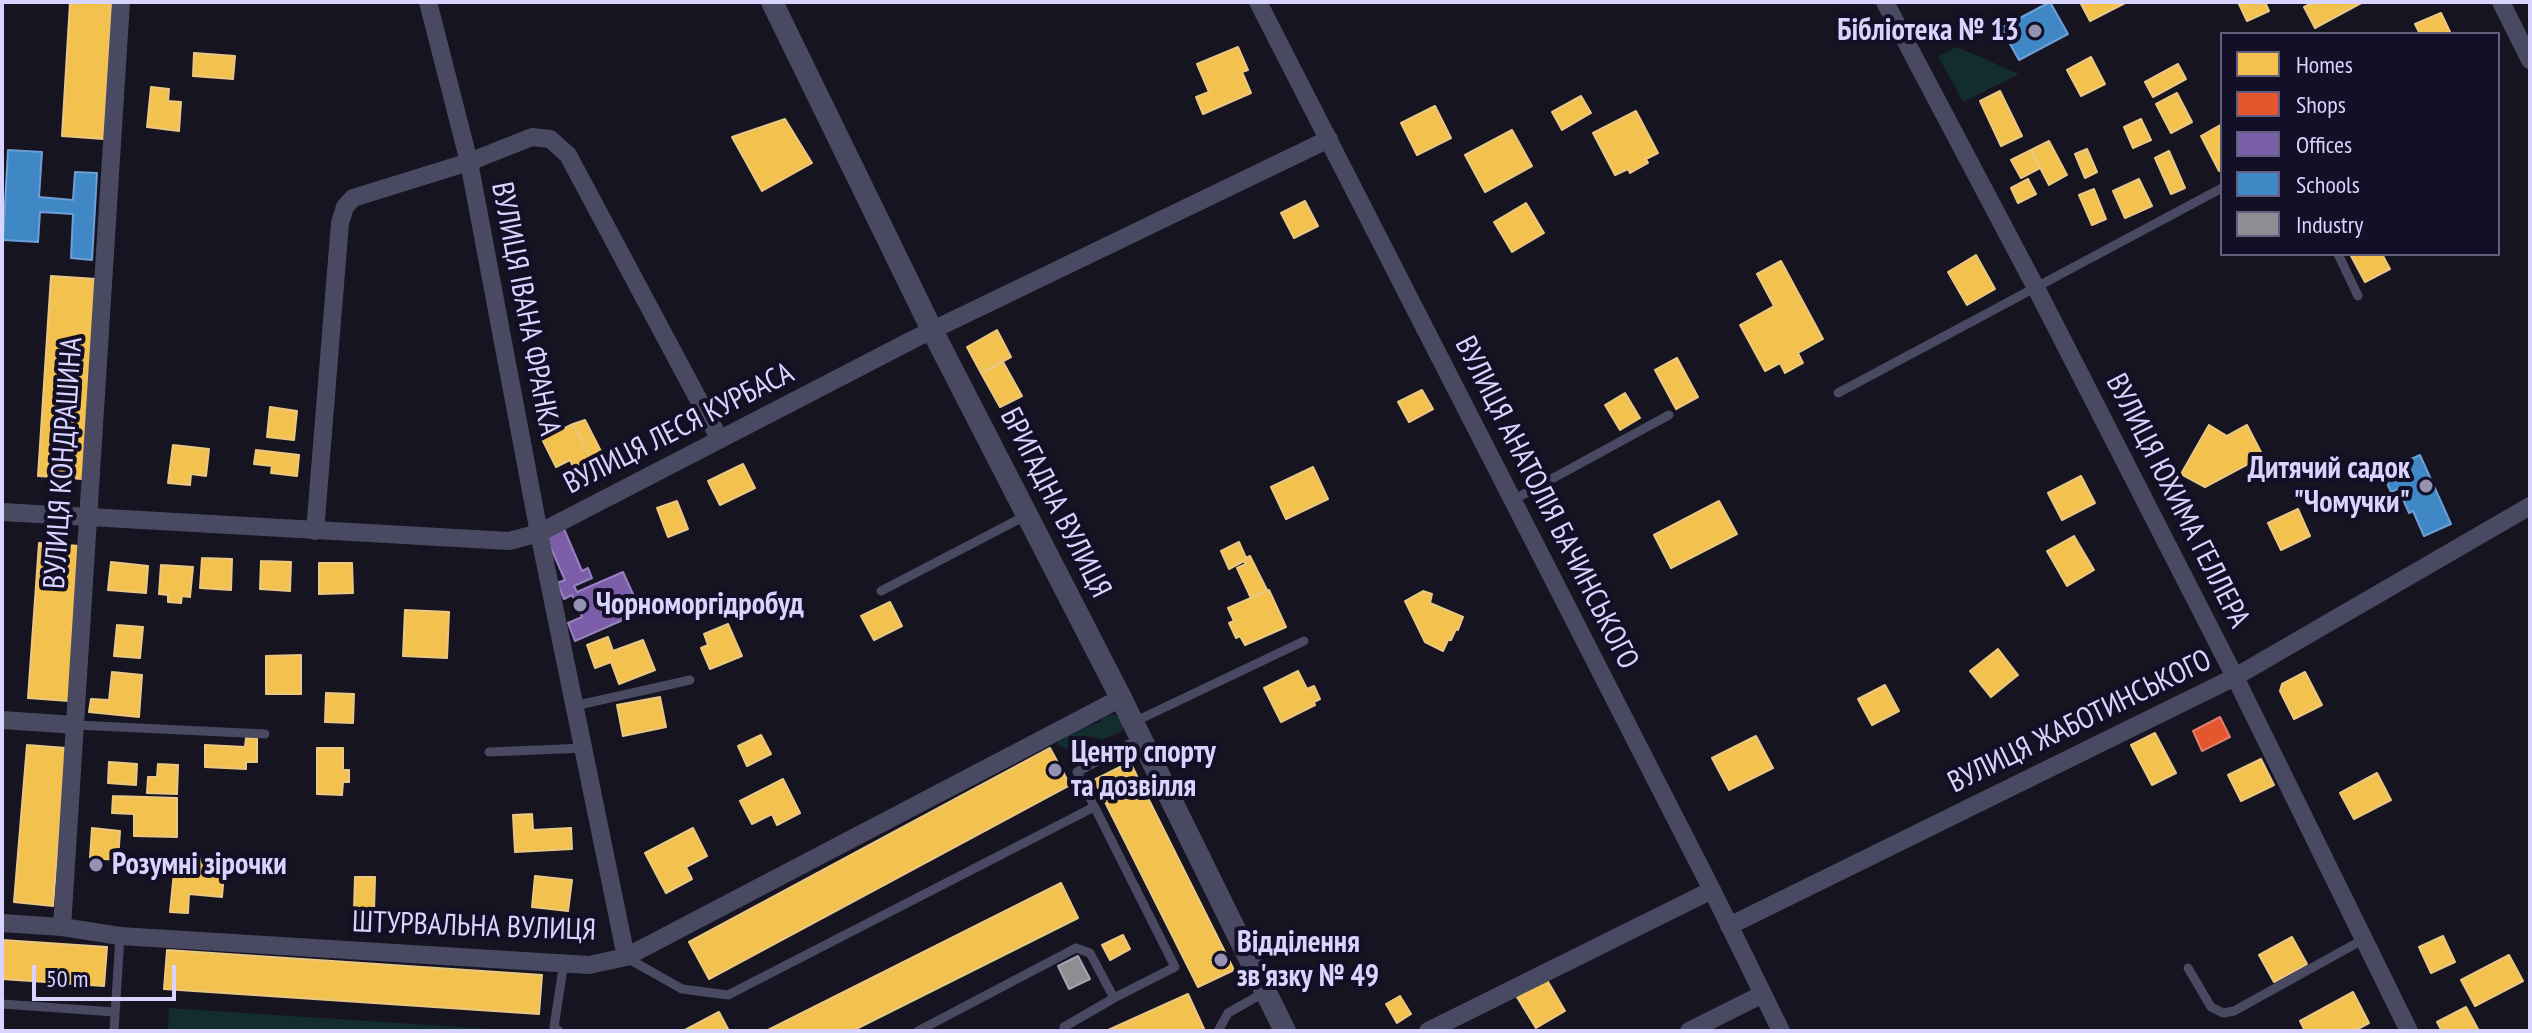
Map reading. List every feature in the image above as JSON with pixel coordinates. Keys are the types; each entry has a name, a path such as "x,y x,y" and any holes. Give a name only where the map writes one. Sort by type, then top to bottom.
{"street":[{"name":"ВУЛИЦЯ КОНДРАШИНА","path":"62,927 121,2"},
{"name":"ВУЛИЦЯ ІВАНА ФРАНКА","path":"428,2 469,162 539,533 626,957"},
{"name":"БРИГАДНА ВУЛИЦЯ","path":"772,2 932,330 1121,698 1285,1031"},
{"name":"ВУЛИЦЯ АНАТОЛІЯ БАЧИНСЬКОГО","path":"1258,2 1781,1031"},
{"name":"ВУЛИЦЯ ЮХИМА ГЕЛЛЕРА","path":"1885,2 2036,288 2235,677 2409,1031"},
{"path":"2501,2 2530,60"},
{"path":"315,531 340,223 345,207 353,198 469,162 532,137 550,139 568,155 719,438"},
{"name":"ВУЛИЦЯ ЛЕСЯ КУРБАСА","path":"2,512 509,541 539,533 932,330 1329,139"},
{"name":"ВУЛИЦЯ ЖАБОТИНСЬКОГО","path":"1729,926 2235,677 2530,506"},
{"name":"ШТУРВАЛЬНА ВУЛИЦЯ","path":"2,923 62,927 120,936 589,965 626,957 1121,698"},
{"path":"2,720 76,725"},
{"path":"1428,1031 1712,890"},
{"path":"1689,1031 1763,994"}],"lane":[{"path":"1838,393 2220,189"},
{"path":"2339,256 2358,296"},
{"path":"1513,500 1669,415"},
{"path":"881,591 1027,515"},
{"path":"1066,1031 1064,1027 1175,967 1077,772 1137,730 1304,641"},
{"path":"574,706 690,680"},
{"path":"76,725 265,734"},
{"path":"489,752 585,748"},
{"path":"626,957 682,989 728,995 1094,807"},
{"path":"114,1031 120,936"},
{"path":"2188,968 2211,1007 2223,1013 2234,1011 2364,939"},
{"path":"918,1031 1076,948 1090,953 1114,998"},
{"path":"559,1031 554,1027 564,962"},
{"path":"1218,1031 1228,1013 1265,992"},
{"path":"2,1004 115,1012"}],"green space":[{"path":"1957,47 2019,74 1963,102 1938,56"},
{"path":"1103,715 1120,718 1123,731 1102,740 1091,736 1066,749 1058,745 1058,734 1085,720 1088,726 1100,722"},
{"path":"169,1008 522,1031 168,1031"}],"building: Homes":[{"path":"70,2 112,2 104,139 62,136"},
{"path":"2080,2 2127,2 2090,21"},
{"path":"2265,2 2269,11 2247,21 2239,4"},
{"path":"2314,2 2363,2 2315,28 2304,7"},
{"path":"2441,13 2450,32 2419,32 2415,24"},
{"path":"1238,47 1248,70 1242,72 1251,93 1203,114 1196,97 1209,92 1197,64"},
{"path":"194,53 235,56 233,79 193,76"},
{"path":"2091,57 2105,84 2081,96 2067,70"},
{"path":"2178,64 2186,79 2153,97 2145,82"},
{"path":"151,87 169,89 168,101 181,102 179,131 147,127"},
{"path":"2000,91 2022,136 2001,146 1980,101"},
{"path":"2177,93 2192,122 2171,133 2156,104"},
{"path":"1581,96 1591,113 1562,130 1552,112"},
{"path":"1435,106 1451,138 1417,155 1401,123"},
{"path":"1636,111 1658,153 1630,173 1628,169 1615,175 1593,133"},
{"path":"785,119 812,163 762,191 732,137"},
{"path":"2141,119 2151,140 2133,148 2124,127"},
{"path":"2220,125 2219,171 2201,136"},
{"path":"1512,130 1532,166 1485,192 1465,155"},
{"path":"2049,141 2067,175 2049,185 2031,150"},
{"path":"2087,149 2097,172 2085,178 2075,154"},
{"path":"2031,150 2040,168 2021,178 2011,160"},
{"path":"2169,151 2185,188 2171,194 2155,158"},
{"path":"2028,179 2036,194 2018,203 2011,188"},
{"path":"2139,179 2152,206 2125,218 2113,191"},
{"path":"2094,189 2106,219 2092,225 2079,195"},
{"path":"1305,201 1318,226 1294,238 1281,213"},
{"path":"1526,203 1544,233 1512,252 1494,222"},
{"path":"1976,255 1995,289 1967,305 1948,272"},
{"path":"2351,256 2383,256 2390,269 2365,282"},
{"path":"1781,261 1823,339 1798,353 1803,363 1785,373 1780,363 1765,371 1740,325 1774,306 1757,274"},
{"path":"51,276 96,279 83,479 38,476"},
{"path":"997,330 1011,357 981,373 967,347"},
{"path":"1677,358 1698,397 1676,409 1655,370"},
{"path":"1003,362 1022,396 1000,407 981,373"},
{"path":"1422,390 1433,409 1409,422 1398,402"},
{"path":"1625,393 1640,418 1620,430 1605,405"},
{"path":"270,407 297,411 294,440 267,437"},
{"path":"585,420 607,463 597,470 573,424"},
{"path":"573,424 597,470 579,479 570,460 556,467 542,439"},
{"path":"2209,425 2227,436 2247,425 2263,456 2205,487 2181,474"},
{"path":"173,445 209,449 206,476 191,474 190,485 168,483"},
{"path":"256,450 299,455 297,476 271,473 272,466 254,464"},
{"path":"743,464 755,488 720,505 708,481"},
{"path":"1313,467 1328,499 1286,519 1271,487"},
{"path":"2081,476 2095,503 2062,520 2048,493"},
{"path":"677,501 688,529 668,537 657,508"},
{"path":"1719,501 1737,534 1671,568 1654,535"},
{"path":"2298,509 2310,536 2281,550 2268,523"},
{"path":"2074,536 2094,570 2067,586 2047,551"},
{"path":"1239,542 1246,558 1250,556 1267,590 1251,598 1237,568 1246,564 1244,561 1229,569 1221,551"},
{"path":"39,543 80,546 69,701 28,698"},
{"path":"202,558 232,559 231,590 200,588"},
{"path":"261,561 291,562 290,591 260,589"},
{"path":"111,562 148,566 146,593 108,590"},
{"path":"319,563 352,563 353,593 319,594"},
{"path":"161,565 193,567 190,597 182,596 181,603 168,602 168,595 159,594"},
{"path":"1269,590 1286,627 1245,645 1240,636 1236,638 1229,623 1234,621 1228,608"},
{"path":"1423,591 1432,594 1430,603 1463,617 1443,651 1425,642 1405,601"},
{"path":"890,602 902,626 874,640 861,616"},
{"path":"405,610 449,612 447,658 403,656"},
{"path":"728,624 742,656 710,669 701,648 708,645 704,634"},
{"path":"117,625 143,627 140,658 114,656"},
{"path":"608,637 613,651 643,640 655,670 619,684 611,662 595,668 587,645"},
{"path":"1998,649 2018,675 1991,697 1970,671"},
{"path":"301,655 301,694 266,694 266,656"},
{"path":"1298,671 1307,689 1314,686 1320,699 1314,702 1315,705 1281,722 1264,688"},
{"path":"112,672 142,675 139,717 89,712 91,699 109,700"},
{"path":"2305,672 2322,705 2294,719 2280,691 2282,684"},
{"path":"1885,685 1899,711 1872,725 1858,699"},
{"path":"326,693 354,694 353,723 325,722"},
{"path":"660,697 666,727 623,736 617,705"},
{"path":"2155,733 2176,773 2152,785 2131,745"},
{"path":"761,735 771,754 747,766 738,746"},
{"path":"1756,736 1773,768 1729,790 1712,758"},
{"path":"246,738 257,738 257,762 246,762 246,769 205,767 205,745 245,747"},
{"path":"27,745 66,748 53,906 14,902"},
{"path":"317,748 343,748 343,770 349,770 349,782 343,782 342,795 317,794"},
{"path":"1050,748 1070,785 709,979 689,942"},
{"path":"2261,759 2274,785 2241,801 2228,775"},
{"path":"109,762 137,764 136,785 108,783"},
{"path":"1130,762 1234,970 1198,987 1094,780"},
{"path":"158,764 178,765 177,794 147,793 148,777 157,777"},
{"path":"2377,773 2391,800 2354,819 2340,793"},
{"path":"783,779 800,813 777,825 772,814 752,824 740,801"},
{"path":"113,796 177,798 177,837 134,836 134,814 112,813"},
{"path":"532,814 533,830 571,828 572,849 515,852 513,815"},
{"path":"92,828 120,831 118,860 90,858"},
{"path":"693,828 707,856 686,867 692,879 666,893 645,853"},
{"path":"188,858 225,861 222,897 189,894 188,913 170,912 174,872 187,873"},
{"path":"535,876 572,880 568,911 532,907"},
{"path":"355,877 375,877 374,910 354,909"},
{"path":"1061,883 1078,918 852,1031 766,1031"},
{"path":"1123,935 1130,949 1110,960 1102,945"},
{"path":"2443,936 2455,962 2431,973 2419,947"},
{"path":"2292,937 2307,964 2274,982 2259,955"},
{"path":"2,940 107,947 104,986 2,979"},
{"path":"167,950 542,975 539,1014 164,989"},
{"path":"2509,955 2523,981 2475,1006 2461,980"},
{"path":"1547,980 1565,1011 1536,1028 1517,997"},
{"path":"2353,992 2369,1023 2354,1031 2305,1031 2300,1021"},
{"path":"1188,994 1205,1031 1106,1031"},
{"path":"1400,996 1411,1014 1397,1023 1386,1004"},
{"path":"2466,1007 2479,1031 2442,1031 2437,1022"},
{"path":"719,1012 729,1031 683,1031"}],"building: Shops":[{"path":"2220,717 2230,737 2202,751 2193,731"}],"building: Offices":[{"path":"564,529 582,571 588,568 592,578 574,586 577,592 623,572 641,612 575,641 568,623 582,617 572,595 564,599 557,583 565,580 546,537"}],"building: Schools":[{"name":"Бібліотека № 13","path":"2050,2 2068,34 2019,60 2001,28"},
{"path":"8,150 42,152 39,197 73,200 75,172 97,173 92,260 71,258 73,214 40,212 38,242 3,240"},
{"path":"2420,455 2451,524 2424,536 2413,511 2409,513 2402,497 2405,495 2402,487 2391,492 2382,472"}],"building: Industry":[{"path":"1078,956 1090,979 1069,989 1058,966"}],"place":[{"name":"Бібліотека № 13","path":"2035,31"},
{"name":"Дитячий садок \"Чомучки\"","path":"2426,486"},
{"name":"Чорноморгідробуд","path":"580,605"},
{"name":"Центр спорту та дозвілля","path":"1055,770"},
{"name":"Розумні зірочки","path":"96,865"},
{"name":"Відділення зв'язку № 49","path":"1221,960"}]}
